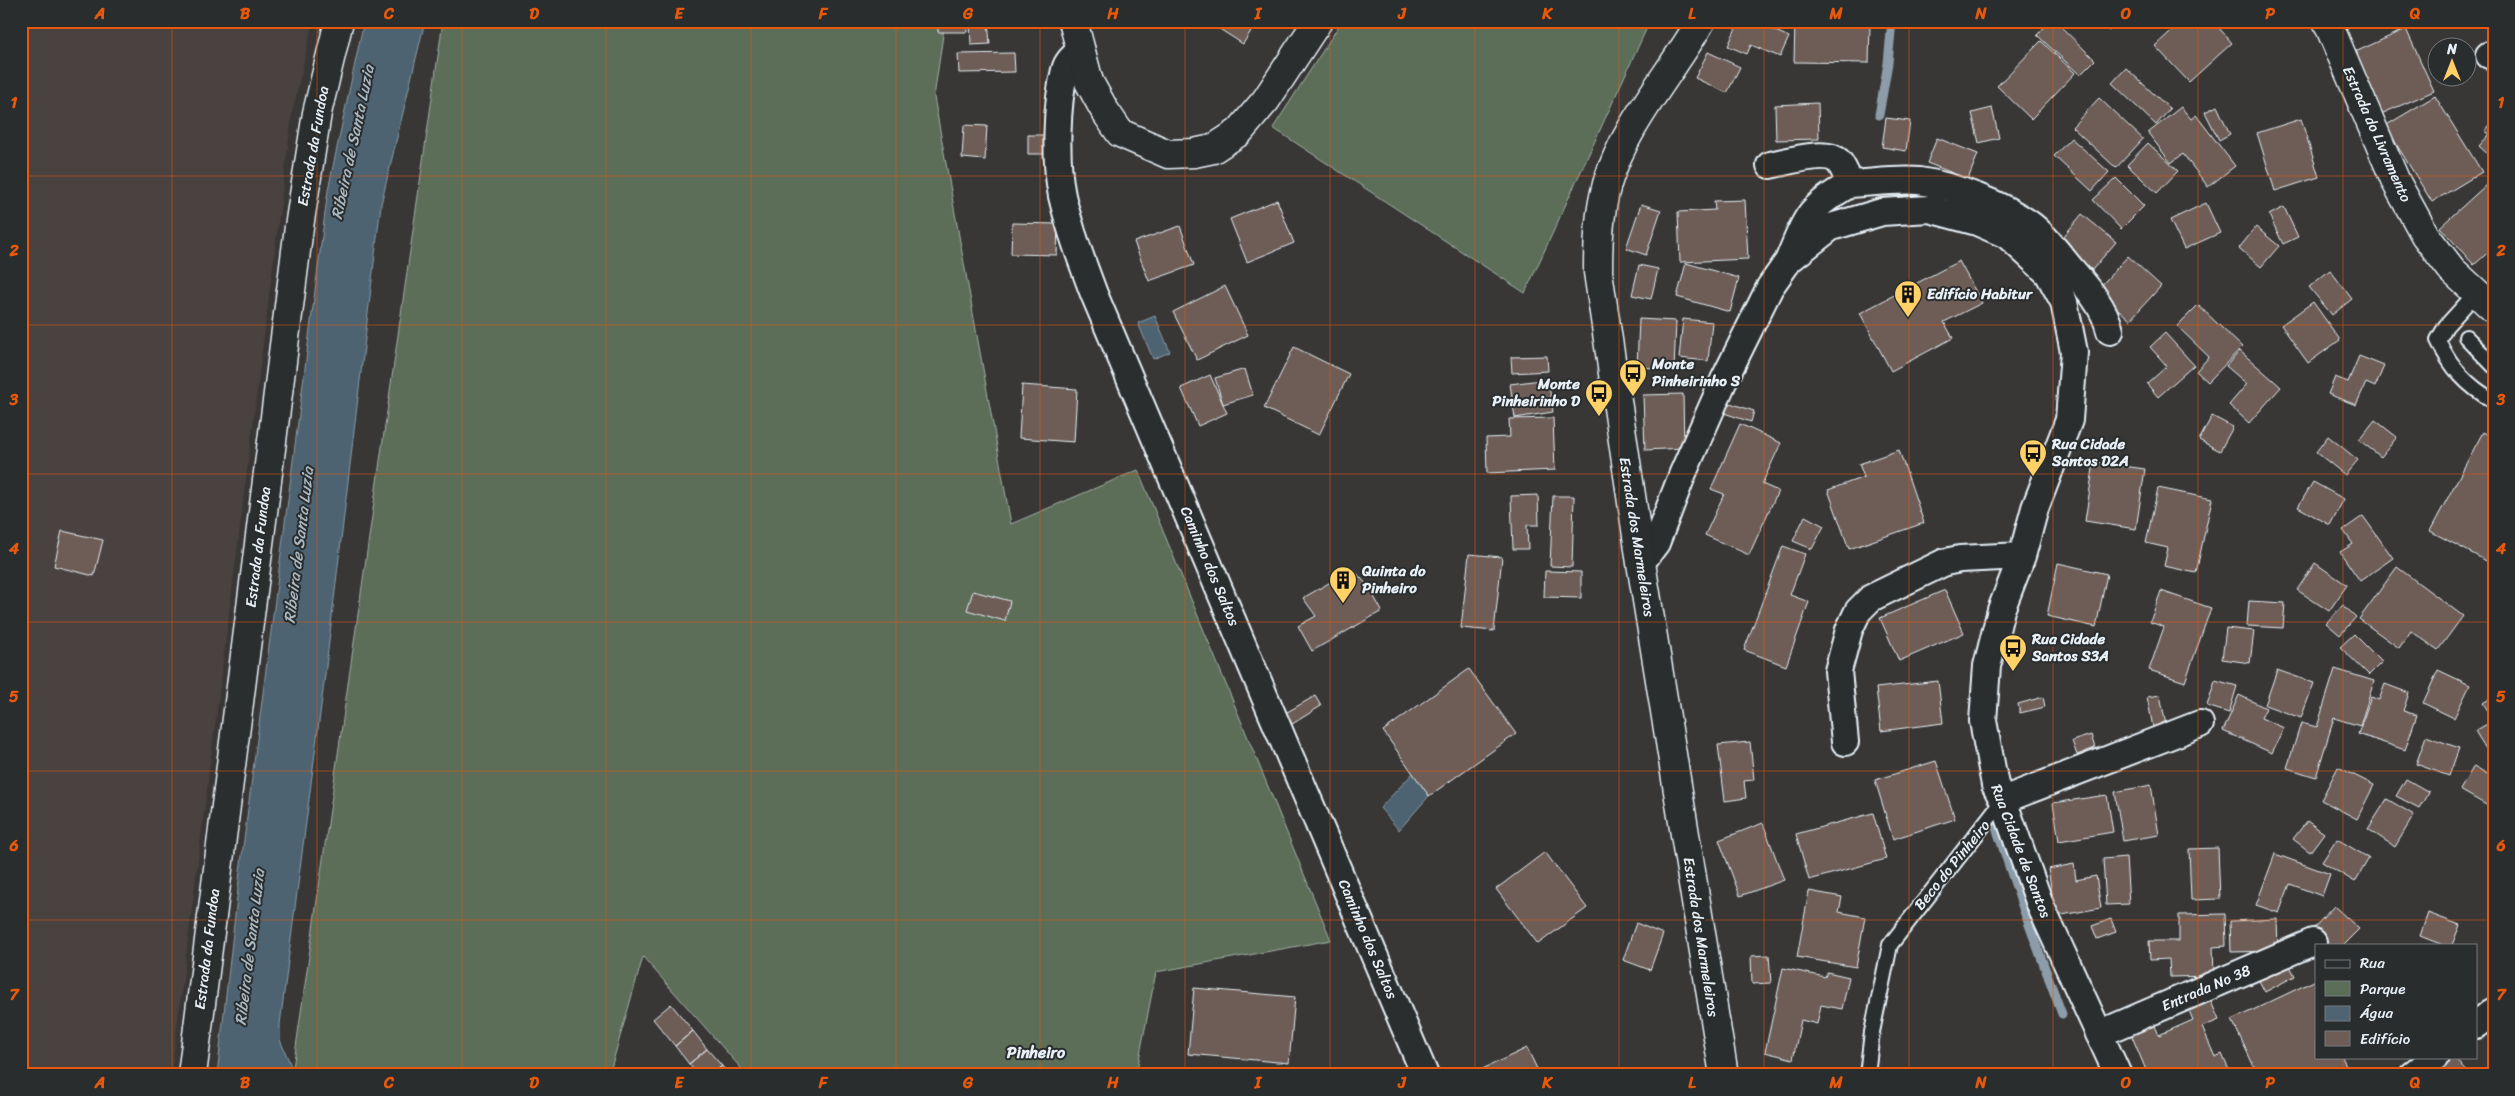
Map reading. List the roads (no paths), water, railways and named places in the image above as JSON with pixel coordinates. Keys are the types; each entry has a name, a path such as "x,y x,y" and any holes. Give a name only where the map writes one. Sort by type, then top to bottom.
{"main road":[{"name":"Estrada da Fundoa","path":"192,1075 299,227 317,113 339,21"},
{"path":"1073,21 1089,82 1120,133 1168,154 1194,153 1213,149 1239,132 1266,100 1318,21"},
{"name":"Estrada dos Marmeleiros","path":"1701,21 1622,148 1607,184 1598,233 1598,272 1641,563 1724,1075"},
{"name":"Estrada do Livramento","path":"2327,21 2400,190 2425,235 2452,270 2485,301"}],"street":[{"name":"Caminho dos Saltos","path":"1081,50 1070,58 1065,69 1060,107 1058,147 1062,194 1075,244 1098,304 1425,1075"},
{"path":"1770,165 1818,156 1832,157 1840,162 1850,184"},
{"path":"1789,260 1806,218 1824,199 1850,184 1918,181 1969,194 1998,206 2032,226 2085,285 2107,317 2110,331"},
{"name":"Rua Cidade de Santos","path":"1641,563 1656,543 1683,474 1724,380 1770,287 1789,260 1831,227 1882,212 1929,210 1977,222 2007,235 2048,273 2064,302 2074,348 2069,420 2035,508 2022,556 2001,610 1987,666 1983,721 1995,785 2003,800 2041,907 2118,1075"},
{"path":"1845,742 1838,671 1848,630 1858,611 1871,598 1945,562 1960,559 2022,556"},
{"path":"2003,800 2200,724"},
{"name":"Entrada No 38","path":"2099,1034 2313,942"},
{"path":"2413,1075 2434,1058"}],"lane":[{"path":"2485,301 2446,326 2438,340 2446,358 2460,377 2494,401"},
{"path":"2466,337 2494,366"},
{"name":"Beco do Pinheiro","path":"1867,1075 1872,1032 1890,945 2003,800"}],"water":[{"name":"Ribeira de Santa Luzia","path":"364,21 425,21 381,204 325,675 280,1024 280,1040 295,1075 217,1075 240,871 328,190"},
{"path":"1155,316 1170,352 1153,359 1138,323"},
{"path":"1414,772 1429,796 1399,830 1380,808"}],"waterway":[{"path":"1879,115 1888,63 1892,21"},
{"path":"1994,821 2025,914 2062,1014"}],"place":[{"name":"Edifício Habitur","path":"1908,318"},
{"name":"Monte Pinheirinho S","path":"1633,397"},
{"name":"Monte Pinheirinho D","path":"1599,417"},
{"name":"Rua Cidade Santos D2A","path":"2033,477"},
{"name":"Quinta do Pinheiro","path":"1343,604"},
{"name":"Rua Cidade Santos S3A","path":"2013,672"}],"district":[{"name":"Pinheiro","path":"1036,1052"}]}
